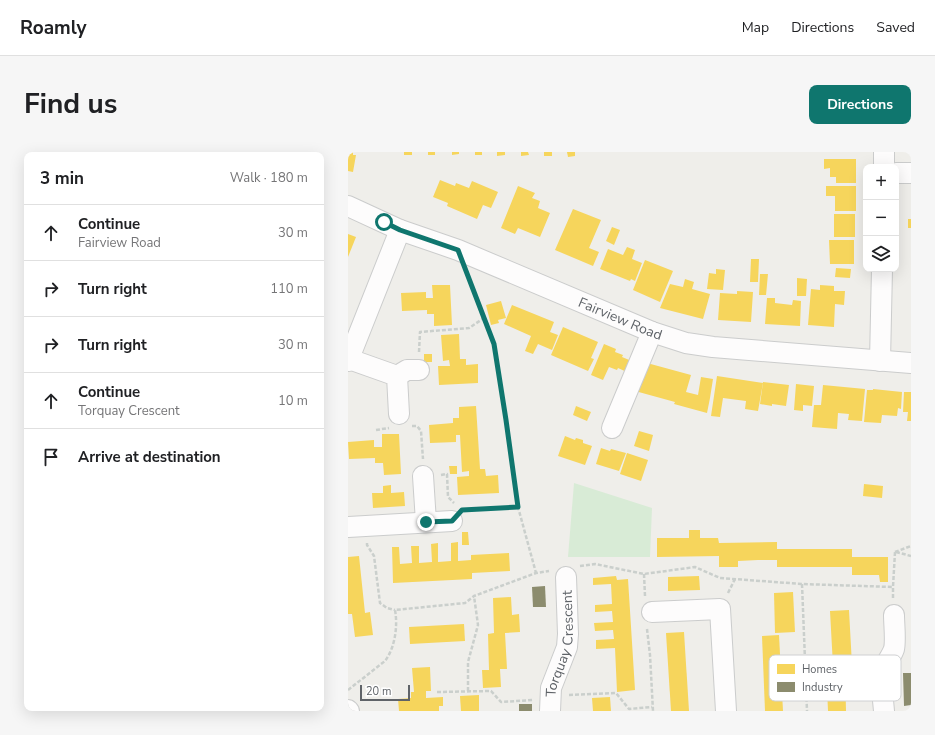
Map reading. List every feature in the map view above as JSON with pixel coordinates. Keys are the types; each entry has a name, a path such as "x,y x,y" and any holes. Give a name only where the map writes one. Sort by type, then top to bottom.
{"street":[{"path":"884,152 884,164"},
{"path":"899,173 911,173"},
{"name":"Fairview Road","path":"348,206 400,230 458,250 652,332 686,343 713,347 911,363"},
{"path":"400,230 348,360 396,376 407,370 419,370"},
{"path":"880,361 882,272"},
{"path":"612,428 652,332"},
{"path":"396,376 399,414"},
{"path":"423,476 426,522"},
{"path":"348,526 452,521"},
{"name":"Torquay Crescent","path":"550,702 551,688 567,647 568,634 563,571"},
{"path":"650,619 720,609 726,711"},
{"path":"890,655 894,647 894,615"},
{"path":"883,701 884,711"}],"path":[{"path":"458,250 494,344 518,507 536,573"},
{"path":"419,370 420,332 469,328 484,318"},
{"path":"452,521 462,510 518,507"},
{"path":"368,526 367,544 374,556 380,603 387,608 395,610 465,603 474,596 536,573 563,571 595,564 644,574 695,567 720,578 802,584 893,587 895,552"},
{"path":"895,552 911,546"},
{"path":"895,552 911,556"},
{"path":"802,584 805,655"},
{"path":"468,691 468,662 478,625 474,596"},
{"path":"348,690 390,655 397,621 395,610"},
{"path":"650,619 653,711"},
{"path":"437,692 491,691 501,702 550,702 616,693 629,709 652,707"},
{"path":"807,701 807,711"}],"green space":[{"path":"574,483 652,508 650,557 568,557"}],"building: Homes":[{"path":"348,152 353,152 353,155 356,155 353,172 348,171"},
{"path":"404,152 412,152 412,155 404,155"},
{"path":"428,152 435,152 435,155 428,155"},
{"path":"452,152 459,152 459,154 452,155"},
{"path":"475,152 482,152 482,155 475,155"},
{"path":"497,152 505,152 505,155 497,156"},
{"path":"521,152 528,152 529,155 521,156"},
{"path":"544,152 552,152 552,156 544,156"},
{"path":"567,152 575,152 575,156 568,157"},
{"path":"824,159 856,159 856,183 836,183 836,177 830,177 830,168 824,169"},
{"path":"440,180 455,186 456,183 469,188 472,181 498,192 491,208 483,205 477,219 447,206 448,203 433,197"},
{"path":"518,186 535,193 532,198 540,201 538,208 550,213 540,237 518,228 515,234 501,228"},
{"path":"826,186 856,186 856,211 835,211 835,196 826,196"},
{"path":"573,209 601,220 589,248 599,252 593,266 555,250"},
{"path":"834,214 855,214 855,237 834,237"},
{"path":"908,219 911,219 911,228 908,228"},
{"path":"612,227 620,230 614,245 606,241"},
{"path":"348,234 356,237 348,257"},
{"path":"829,240 854,240 854,264 830,264"},
{"path":"627,247 635,250 632,259 642,263 635,281 631,279 630,281 600,269 608,249 623,255"},
{"path":"751,259 759,259 758,282 750,282"},
{"path":"645,260 673,271 660,302 633,290"},
{"path":"836,268 851,269 850,278 835,277"},
{"path":"716,269 725,270 723,290 707,289 709,273 716,274"},
{"path":"760,274 768,274 766,295 759,295"},
{"path":"797,278 807,279 806,296 797,296"},
{"path":"685,279 694,282 692,289 710,294 703,319 660,308 670,284 683,287"},
{"path":"432,285 450,285 452,325 434,326 434,314 427,314 427,310 402,311 401,293 426,292 426,298 433,298"},
{"path":"820,285 834,286 834,291 845,291 844,305 835,304 834,327 808,325 811,289 820,290"},
{"path":"737,291 753,292 751,322 718,320 720,293 737,294"},
{"path":"767,298 775,298 775,303 792,305 793,300 801,301 800,326 765,324"},
{"path":"501,301 506,318 498,320 499,323 491,325 486,305"},
{"path":"512,305 554,322 550,332 558,335 552,350 538,344 533,354 525,351 531,336 504,324"},
{"path":"563,327 598,342 591,358 594,359 588,371 551,355"},
{"path":"459,334 460,359 466,359 466,365 478,364 478,383 439,385 438,366 450,366 449,360 443,361 441,335"},
{"path":"604,344 616,349 615,352 623,355 622,357 634,362 629,373 618,368 617,370 609,367 603,380 591,375"},
{"path":"424,354 432,354 432,362 424,362"},
{"path":"647,363 691,375 686,392 698,395 701,377 713,379 707,413 635,391"},
{"path":"717,376 763,383 758,411 745,409 746,401 723,398 720,417 711,416"},
{"path":"763,382 789,385 786,406 760,404"},
{"path":"796,384 814,386 812,406 803,405 803,411 794,410"},
{"path":"823,385 865,389 862,421 848,420 849,414 838,413 837,429 812,427 814,405 821,405"},
{"path":"873,389 902,392 901,409 898,408 897,416 882,415 881,423 864,422 867,390"},
{"path":"904,392 911,392 911,421 907,421 908,412 903,412"},
{"path":"476,406 480,469 485,469 486,476 498,475 499,493 458,495 457,477 469,476 469,471 462,472 460,435 456,435 456,442 430,443 429,425 453,423 453,418 459,418 459,407"},
{"path":"576,406 591,412 587,421 573,415"},
{"path":"639,431 653,435 649,451 634,446"},
{"path":"382,434 399,434 401,474 384,475 383,463 375,463 375,458 349,459 348,442 374,440 374,447 382,447"},
{"path":"565,436 575,440 576,438 583,440 583,443 592,446 585,465 558,456"},
{"path":"601,448 626,453 619,471 596,464"},
{"path":"627,453 648,460 641,481 620,474"},
{"path":"449,466 457,466 457,474 450,474"},
{"path":"864,484 883,486 882,498 863,496"},
{"path":"391,485 391,493 404,492 405,506 373,508 372,493 383,493 383,486"},
{"path":"689,530 700,530 700,538 718,538 719,543 777,542 777,549 852,549 852,557 888,557 888,582 880,582 879,575 852,575 852,567 777,567 777,560 758,560 738,561 738,567 719,567 719,556 657,557 657,538 689,538"},
{"path":"462,532 468,532 469,545 462,545"},
{"path":"458,542 458,561 471,560 471,555 509,553 510,571 472,573 472,579 393,583 392,547 399,547 400,564 412,563 411,546 419,546 419,563 432,562 431,544 438,543 438,562 451,561 451,543"},
{"path":"359,556 365,613 370,612 373,635 355,637 352,614 348,614 348,557"},
{"path":"616,576 617,580 628,579 635,690 617,692 615,648 596,649 596,640 614,639 613,630 595,631 594,623 613,622 612,611 595,612 595,605 612,604 611,584 593,585 593,578"},
{"path":"699,576 700,590 668,591 668,577"},
{"path":"793,592 795,632 775,633 774,593"},
{"path":"511,597 512,615 519,614 520,632 505,633 507,669 500,669 501,687 483,688 482,670 489,670 488,634 494,633 493,598"},
{"path":"849,610 851,655 832,655 830,611"},
{"path":"464,624 465,641 410,644 409,627"},
{"path":"684,632 689,711 671,711 666,633"},
{"path":"779,635 780,655 769,655 769,701 782,701 783,711 765,711 762,636"},
{"path":"430,667 431,691 426,691 426,698 443,697 443,706 439,706 439,711 399,711 398,699 411,698 411,692 414,692 412,668"},
{"path":"479,695 479,711 461,711 460,696"},
{"path":"610,697 611,711 593,711 592,698"},
{"path":"828,701 846,701 846,711 828,711"}],"building: Industry":[{"path":"545,586 546,607 533,607 532,587"},
{"path":"903,673 911,673 911,705 904,706"},
{"path":"519,704 532,704 532,711 519,711"}],"route":[{"path":"384,222 400,230 458,250 494,344 506,420 518,507 462,510 452,521 426,522"}]}
